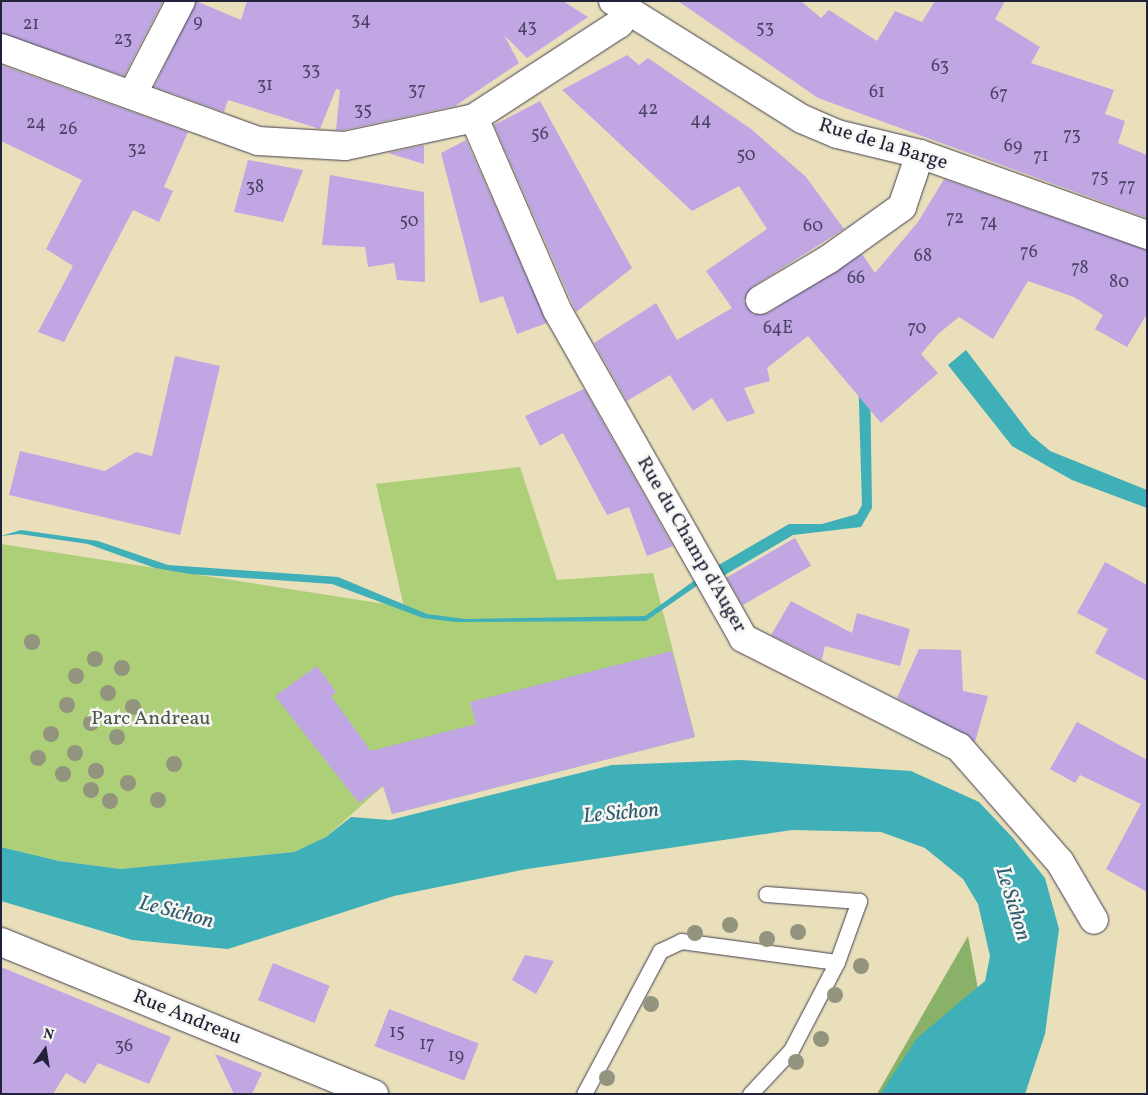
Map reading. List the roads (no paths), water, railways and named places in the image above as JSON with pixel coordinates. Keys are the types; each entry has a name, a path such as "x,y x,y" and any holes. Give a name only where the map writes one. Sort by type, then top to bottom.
{"street":[{"path":"132,95 181,1"},
{"path":"1,48 258,140 345,146 474,118 619,24 621,7"},
{"name":"Rue de la Barge","path":"621,7 802,119 837,134 920,154 1147,235"},
{"name":"Rue du Champ d'Auger","path":"474,118 557,310 743,638 959,748 1060,862 1094,920"},
{"path":"760,300 830,259 902,207 920,154"},
{"name":"Rue Andreau","path":"1,942 374,1094"}],"lane":[{"path":"750,1094 791,1050 837,962 859,901 766,894"},
{"path":"584,1094 660,951 681,941 837,962"}],"water":[{"path":"966,350 1031,435 1050,451 1147,490 1147,508 1072,480 1012,446 948,365"},
{"path":"858,371 870,372 872,508 861,527 793,535 723,576 717,566 789,524 822,524 857,514 862,505"},
{"path":"21,530 98,541 168,565 338,577 427,614 465,619 645,616 695,580 698,585 646,621 456,622 423,618 332,584 190,574 155,568 88,544 19,534 1,536"},
{"name":"Le Sichon","path":"741,760 911,771 979,802 1013,838 1045,878 1059,929 1045,1034 1025,1094 880,1094 917,1038 985,981 990,956 978,904 963,879 925,848 881,832 792,830 527,869 394,896 228,949 132,940 1,901 1,847 59,861 121,869 294,852 326,837 351,817 390,820 612,765"}],"park label":[{"name":"Parc Andreau","path":"151,719"}]}
